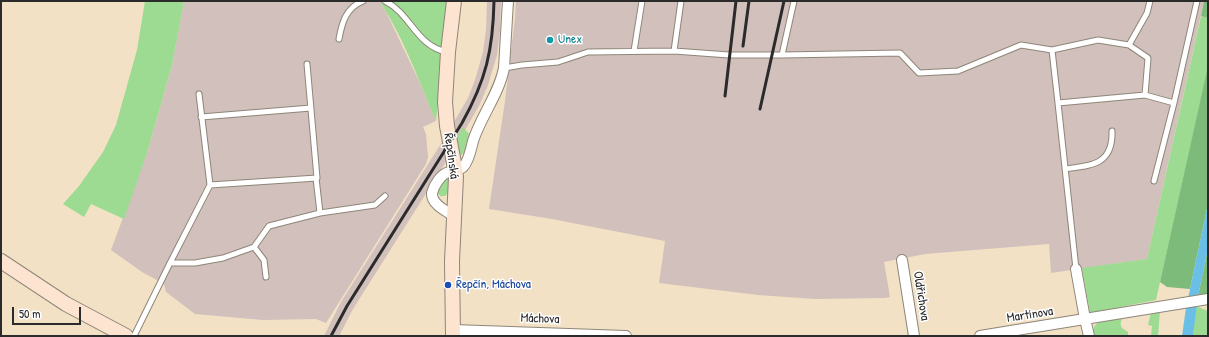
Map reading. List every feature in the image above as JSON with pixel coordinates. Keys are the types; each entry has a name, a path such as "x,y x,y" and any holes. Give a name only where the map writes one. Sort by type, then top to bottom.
{"street":[{"name":"Řepčínská","path":"454,1 445,89 445,114 455,170 452,261 456,332"},
{"path":"454,216 438,205 432,197 432,193 441,176 463,167 480,124 502,79 508,1"},
{"name":"Oldřichova","path":"902,260 914,336"},
{"path":"6,264 71,307 126,336"},
{"path":"1076,269 1089,336"},
{"name":"Martinova","path":"980,336 1208,299"},
{"name":"Máchova","path":"456,332 626,336"}],"lane":[{"path":"339,39 341,26 347,13 356,4 363,1"},
{"path":"385,1 396,8 428,44 441,51 448,52"},
{"path":"634,52 642,1"},
{"path":"674,51 681,1"},
{"path":"782,55 794,1"},
{"path":"1129,45 1147,13 1150,1"},
{"path":"1154,181 1174,103 1197,1"},
{"path":"504,68 558,62 588,52 674,51 729,55 900,53 919,73 958,71 1021,45 1052,50 1098,40 1129,45 1148,58 1145,95"},
{"path":"1052,50 1076,269"},
{"path":"307,64 320,213"},
{"path":"134,336 210,185 199,94"},
{"path":"1058,103 1145,95 1174,103"},
{"path":"201,117 311,108"},
{"path":"1065,169 1092,165 1104,158 1111,144 1112,131"},
{"path":"210,185 316,178"},
{"path":"170,263 196,263 223,258 254,247 269,226 320,213 374,205 385,196"},
{"path":"254,247 264,260 266,277"}],"shaded area":[{"path":"184,1 382,1 381,4 419,81 436,121 423,127 426,134 428,157 426,164 326,323 316,319 263,320 195,314 166,292 164,284 142,272 111,250 147,153 172,65"},
{"path":"487,1 501,1 500,31 497,55 488,85 480,104 456,146 353,309 339,336 324,336 341,302 444,139 468,98 483,52 486,30"},
{"path":"516,1 1204,1 1147,259 1051,273 1049,244 925,254 884,262 890,297 815,299 758,295 659,283 665,241 552,219 489,209 505,101"}],"green space":[{"path":"145,1 184,1 172,65 147,153 124,219 91,204 84,217 63,204 79,186 103,152 116,125 137,50"},
{"path":"382,1 448,1 436,121 397,31 381,4"},
{"path":"1204,1 1208,1 1208,18 1201,16"},
{"path":"1201,16 1208,18 1208,68 1156,300 1090,313 1082,268 1147,259"},
{"path":"1208,66 1208,204 1190,289 1167,287 1160,282"},
{"path":"463,127 469,134 464,153 461,155 459,154 456,139"},
{"path":"447,178 449,185 448,193 445,196 440,196 437,192 439,185"},
{"path":"1208,249 1208,295 1198,296"},
{"path":"1196,306 1208,311 1208,336 1193,336"},
{"path":"1160,311 1158,336 1151,336 1152,326 1148,325 1151,312"},
{"path":"1124,317 1121,321 1121,325 1122,328 1128,332 1128,336 1094,336 1093,330 1101,320"}],"water":[{"path":"1208,204 1208,249 1198,296 1193,336 1182,336 1186,308"}],"railway":[{"path":"331,336 347,306 462,123 477,93 490,50 494,1"},
{"path":"725,96 736,1"},
{"path":"743,46 749,1"},
{"path":"760,109 784,1"}],"place":[{"name":"Unex","path":"550,40"},
{"name":"Řepčín, Máchova","path":"448,285"}]}
